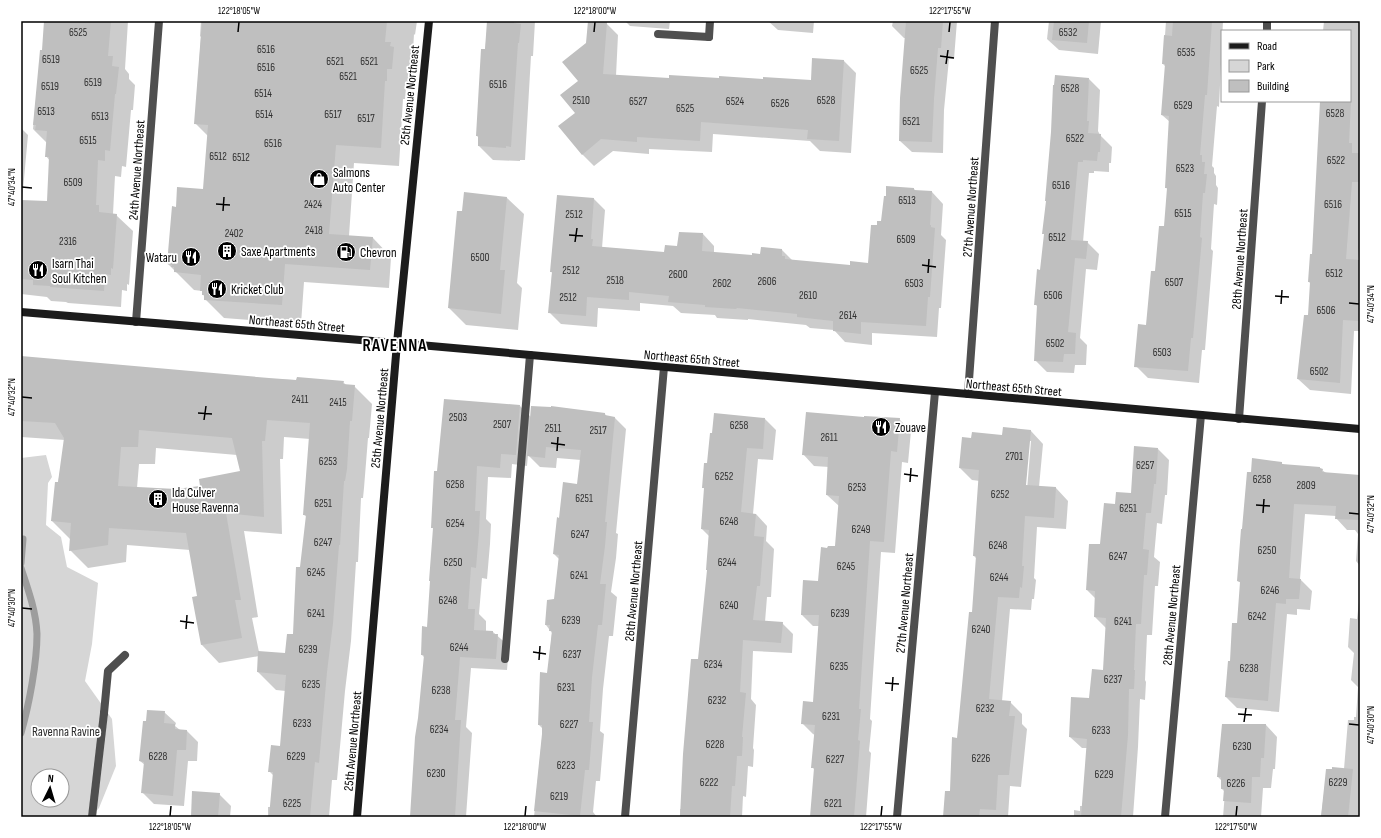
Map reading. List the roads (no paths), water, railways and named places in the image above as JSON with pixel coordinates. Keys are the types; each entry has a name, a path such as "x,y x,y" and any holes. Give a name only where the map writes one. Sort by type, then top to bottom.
{"main road":[{"name":"25th Avenue Northeast","path":"357,817 397,343 429,21"},
{"name":"Northeast 65th Street","path":"21,312 397,343 1360,429"}],"street":[{"name":"24th Avenue Northeast","path":"136,322 159,21"},
{"path":"658,34 709,37 710,21"},
{"name":"27th Avenue Northeast","path":"968,394 995,21"},
{"name":"28th Avenue Northeast","path":"1240,419 1262,102"},
{"path":"505,659 530,355"},
{"name":"26th Avenue Northeast","path":"625,817 664,368"},
{"name":"27th Avenue Northeast","path":"897,817 935,392"},
{"name":"28th Avenue Northeast","path":"1165,817 1201,415"},
{"path":"92,817 108,670 125,655"}],"waterway":[{"path":"21,563 23,539"},
{"path":"21,568 29,592 37,634 36,658 32,684 21,733"}],"place":[{"name":"Salmons Auto Center","path":"319,179"},
{"name":"Saxe Apartments","path":"227,251"},
{"name":"Chevron","path":"346,252"},
{"name":"Wataru","path":"191,257"},
{"name":"Isarn Thai Soul Kitchen","path":"38,270"},
{"name":"Kricket Club","path":"217,289"},
{"name":"Zouave","path":"881,427"},
{"name":"Ida Culver House Ravenna","path":"158,499"}],"district":[{"name":"RAVENNA","path":"395,345"}],"park label":[{"name":"Ravenna Ravine","path":"66,731"}]}
